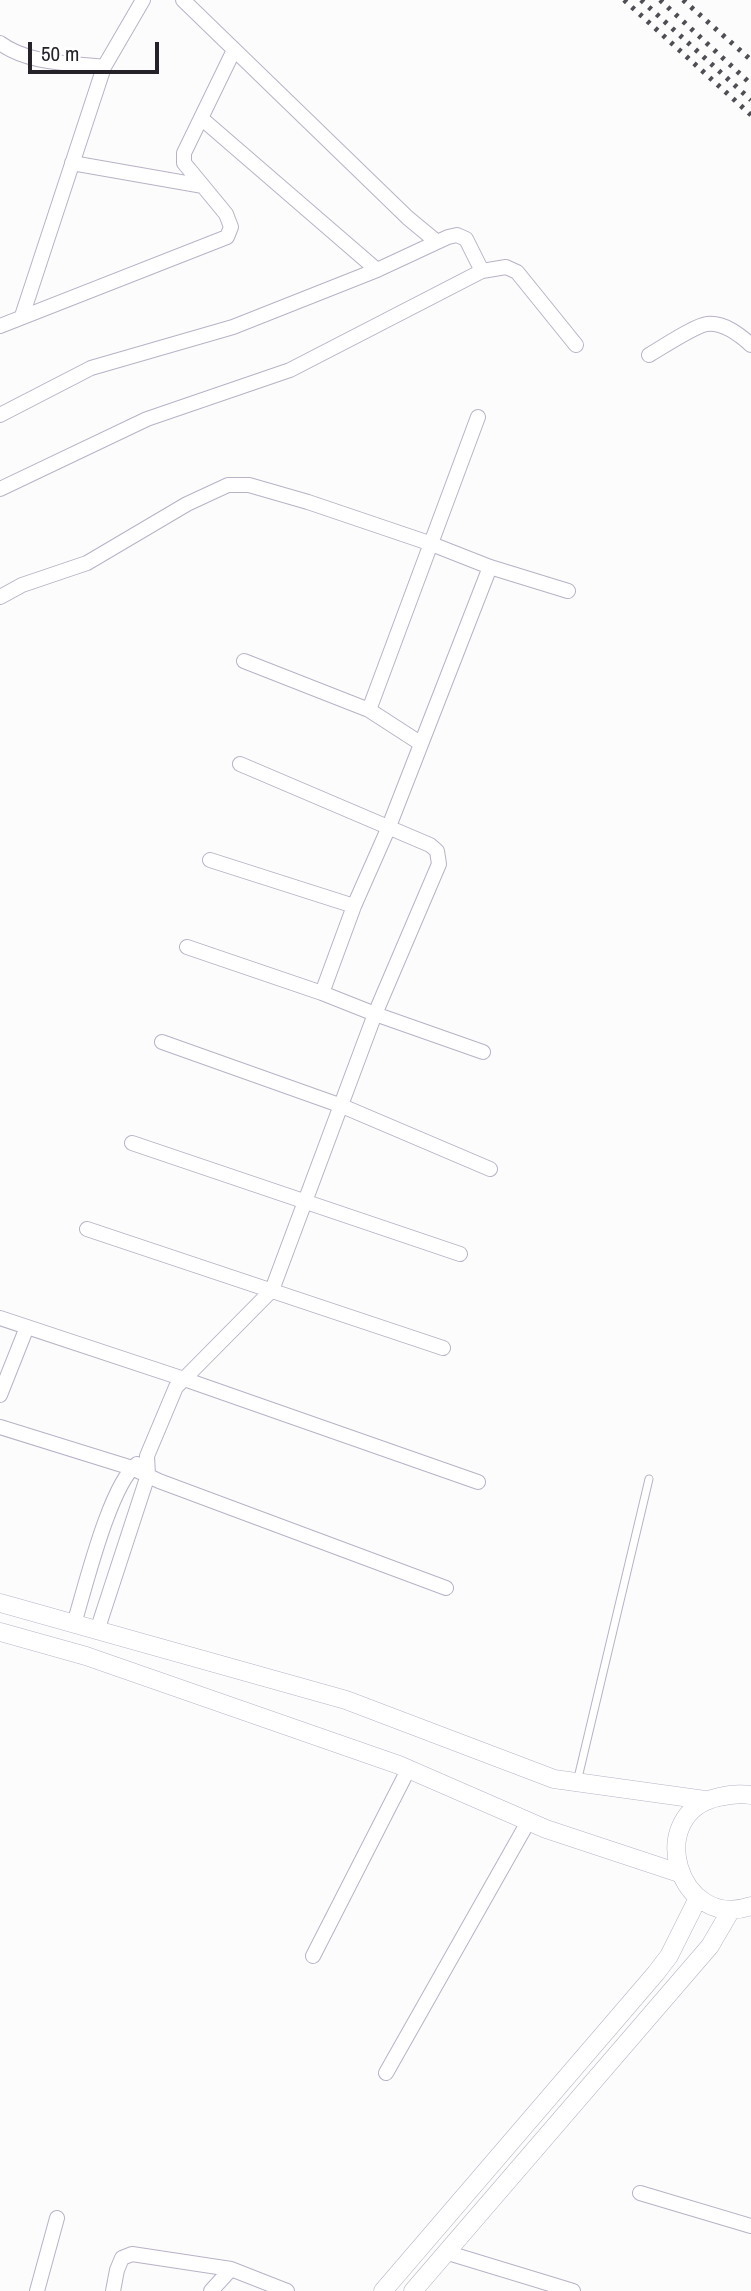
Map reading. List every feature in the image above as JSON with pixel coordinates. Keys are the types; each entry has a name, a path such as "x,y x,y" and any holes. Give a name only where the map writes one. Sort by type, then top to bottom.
{"street":[{"path":"22,316 104,68 143,0"},
{"path":"183,0 408,218 437,242"},
{"path":"0,43 10,51 29,57 104,68"},
{"path":"0,326 228,237 231,227 226,214 184,163 184,153 234,50"},
{"path":"201,118 377,270"},
{"path":"72,163 203,186"},
{"path":"0,415 91,369 233,327 457,236 466,239 482,271"},
{"path":"0,489 147,419 290,370 482,271 506,267 517,272 576,345"},
{"path":"649,355 707,324 725,327 739,334 751,345"},
{"path":"369,709 478,417"},
{"path":"0,597 22,585 87,563 187,504 228,485 249,485 308,502 568,591"},
{"path":"323,993 354,906 388,829 490,566"},
{"path":"244,661 369,709 420,743"},
{"path":"97,1631 148,1475 147,1457 176,1387 272,1290 375,1014 439,864 437,851 430,845 240,764"},
{"path":"210,860 354,906"},
{"path":"187,947 323,993 483,1052"},
{"path":"162,1042 342,1107 490,1169"},
{"path":"132,1143 460,1254"},
{"path":"87,1229 443,1348"},
{"path":"0,1318 478,1482"},
{"path":"0,1395 27,1327"},
{"path":"0,1427 132,1468 159,1481 446,1588"},
{"path":"74,1624 116,1492 132,1468 147,1457"},
{"path":"0,1603 346,1700 554,1779 705,1800 747,1791"},
{"path":"0,1632 86,1656 408,1770 546,1829 680,1873"},
{"path":"313,1956 408,1770"},
{"path":"705,1800 689,1814 679,1832 675,1852 680,1873 698,1898 714,1906 744,1910"},
{"path":"386,2073 528,1822"},
{"path":"383,2291 656,1973 674,1947 698,1898"},
{"path":"413,2291 744,1910"},
{"path":"640,2193 751,2226"},
{"path":"454,2208 471,2222"},
{"path":"37,2291 57,2218"},
{"path":"445,2252 573,2291"},
{"path":"113,2291 122,2258 132,2254 231,2269 287,2291"},
{"path":"211,2291 231,2269"}],"lane":[{"path":"577,1783 649,1479"}],"railway":[{"path":"624,0 751,115"},
{"path":"641,0 751,100"},
{"path":"660,0 751,84"},
{"path":"683,0 751,60"}]}
